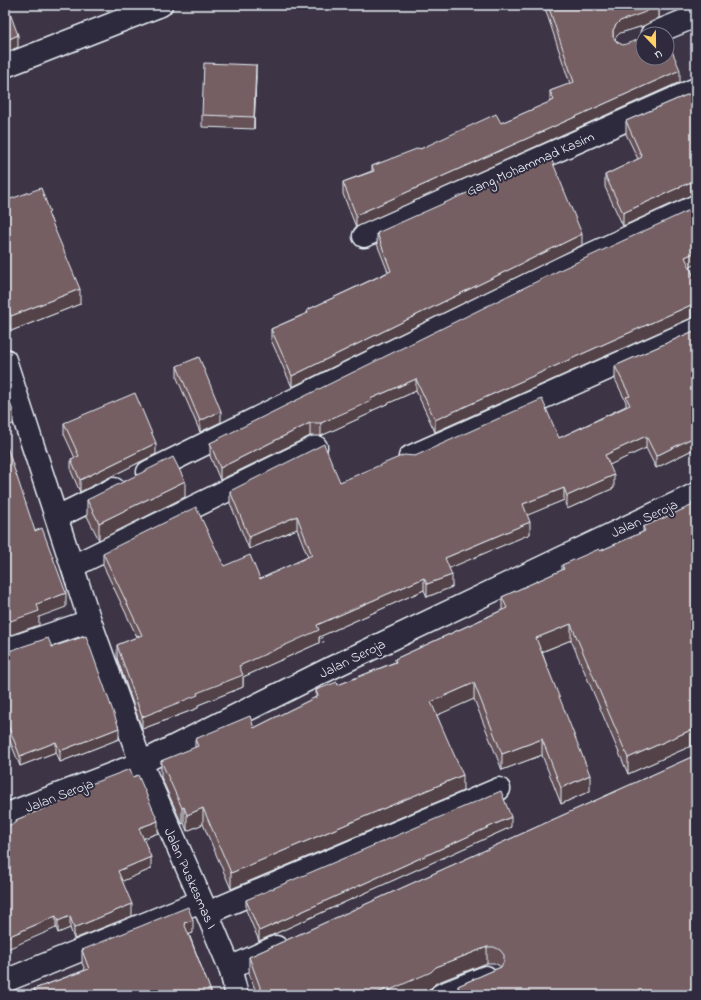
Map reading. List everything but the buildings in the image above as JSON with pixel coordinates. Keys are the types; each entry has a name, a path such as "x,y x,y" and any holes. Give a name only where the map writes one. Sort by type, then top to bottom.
{"street":[{"path":"5,66 161,5"},
{"path":"672,26 696,16"},
{"name":"Gang Mohammad Kasim","path":"364,236 696,89"},
{"path":"57,517 557,270 696,206"},
{"path":"410,457 696,330"},
{"name":"Jalan Puskesmas I","path":"6,364 90,621 141,763 230,968 237,995"},
{"path":"73,566 316,447"},
{"name":"Jalan Seroja","path":"5,815 141,763 333,667 696,494"},
{"path":"5,650 90,621"},
{"path":"5,981 204,907 500,789"},
{"path":"230,968 295,939"},
{"path":"441,995 492,975"}],"path":[{"path":"319,631 333,667"}]}
